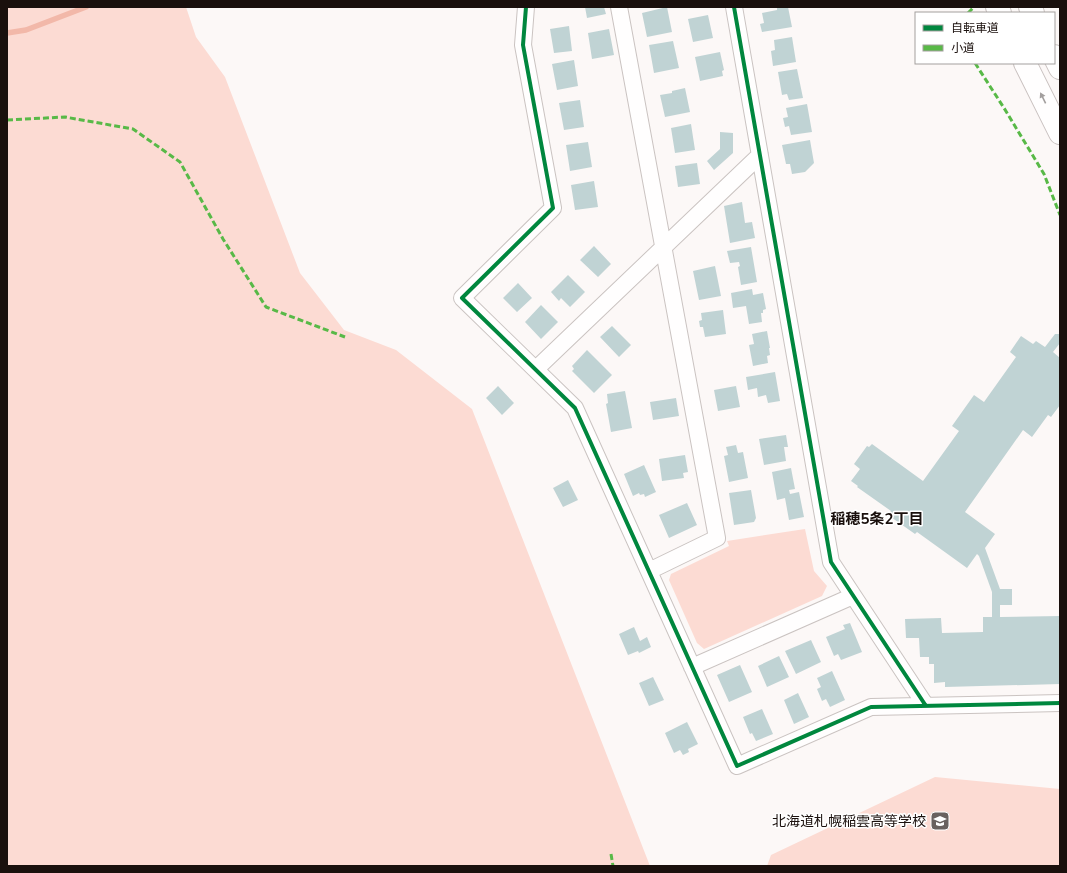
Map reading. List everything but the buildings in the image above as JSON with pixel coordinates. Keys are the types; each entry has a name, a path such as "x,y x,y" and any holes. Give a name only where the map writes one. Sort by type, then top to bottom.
{"highway":[{"path":"1055,58 1060,68"},
{"path":"1026,64 1060,133"}],"street":[{"path":"540,7 526,12 523,45 552,208 462,298 575,408 738,766 871,707 1060,703"},
{"path":"619,7 717,538 649,571"},
{"path":"734,7 831,562 926,706"},
{"path":"536,369 760,155"},
{"path":"692,667 853,596"}],"shaded area":[{"path":"7,7 186,7 196,37 225,77 300,273 344,330 396,350 472,409 650,866 7,866"},
{"path":"805,529 814,571 827,586 822,596 704,649 697,643 669,580 671,574 729,546 727,541"},
{"name":"北海道札幌稲雲高等学校","path":"935,777 1060,789 1060,866 767,866 771,855"}],"waterway":[{"path":"7,33 26,30 86,7"}],"marked path":[{"path":"969,12 974,7"},
{"path":"976,64 1044,174 1060,215"},
{"path":"7,120 65,117 133,129 180,162 223,239 266,307 345,337"},
{"path":"611,854 613,866"}],"cycle path":[{"path":"526,7 523,45 553,208 462,298 575,408 737,766 871,707 1060,703"},
{"path":"734,7 831,562 926,706"}],"place":[{"name":"北海道札幌稲雲高等学校","path":"940,821"}],"district":[{"name":"稲穂5条2丁目","path":"877,519"}]}
